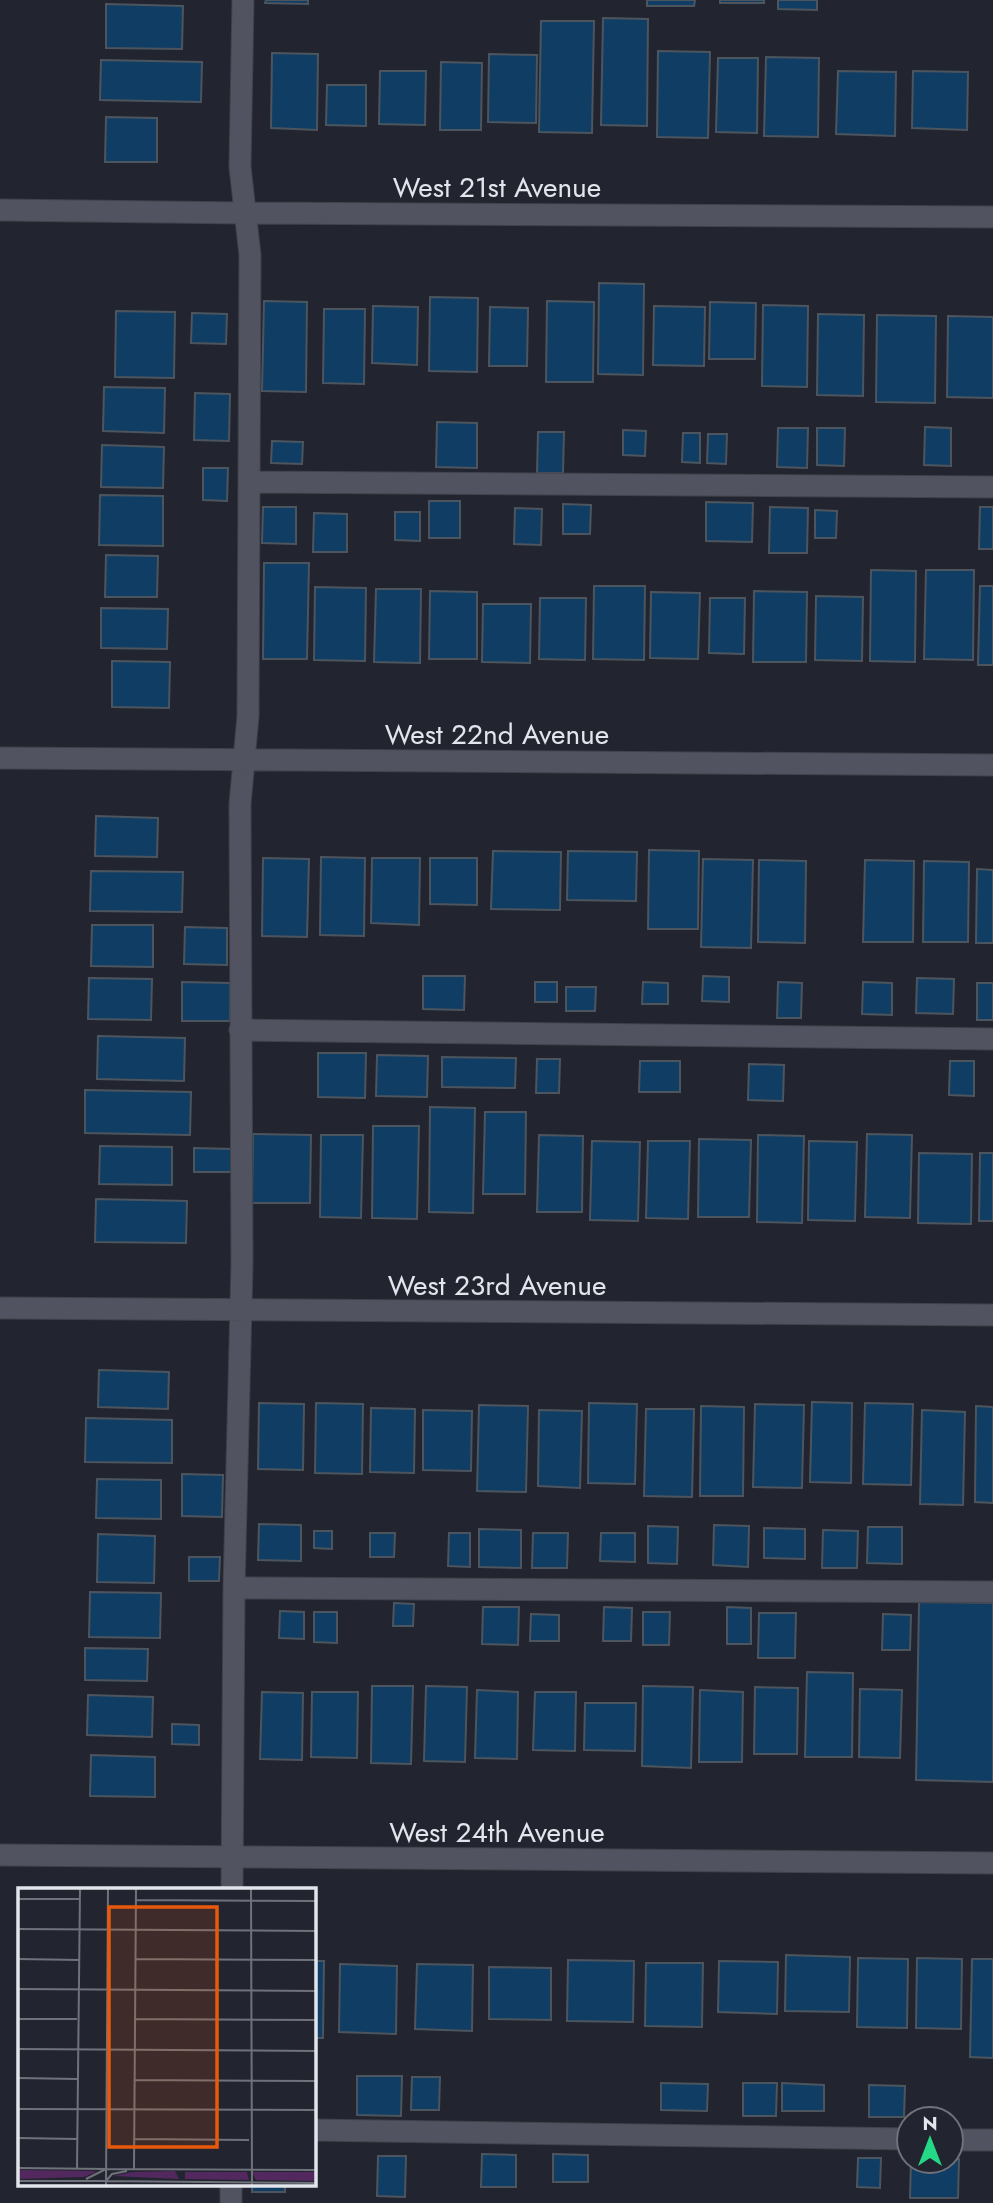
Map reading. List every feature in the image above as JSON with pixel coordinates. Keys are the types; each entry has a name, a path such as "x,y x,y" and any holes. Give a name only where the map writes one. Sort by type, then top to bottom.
{"street":[{"path":"232,1888 234,1588 242,1311 240,804 248,716 250,255 240,167 243,0"},
{"name":"West 21st Avenue","path":"0,210 993,217"},
{"path":"249,482 993,487"},
{"name":"West 22nd Avenue","path":"0,758 993,765"},
{"path":"240,1030 993,1039"},
{"name":"West 23rd Avenue","path":"0,1308 993,1315"},
{"path":"234,1588 993,1592"},
{"name":"West 24th Avenue","path":"0,1855 232,1859 993,1863"},
{"path":"315,2130 895,2139"},
{"path":"965,2140 993,2140"}],"building":[{"path":"266,0 308,0 308,4 265,3"},
{"path":"647,0 695,0 694,6 647,6"},
{"path":"720,0 764,0 764,3 720,3"},
{"path":"778,0 817,0 817,10 778,9"},
{"path":"106,4 183,6 182,49 106,48"},
{"path":"603,18 648,19 647,126 601,125"},
{"path":"541,21 594,21 592,133 539,132"},
{"path":"658,51 710,52 708,138 657,137"},
{"path":"272,53 318,54 317,130 271,128"},
{"path":"489,54 537,55 536,123 488,122"},
{"path":"766,57 819,58 818,137 764,136"},
{"path":"718,58 758,58 757,133 716,132"},
{"path":"101,60 202,62 201,102 100,100"},
{"path":"441,62 482,63 481,130 440,130"},
{"path":"380,71 426,71 425,125 379,124"},
{"path":"838,71 896,72 895,136 836,134"},
{"path":"913,71 968,72 967,130 912,128"},
{"path":"327,85 366,85 366,126 326,125"},
{"path":"106,117 157,118 157,162 105,162"},
{"path":"599,283 644,284 643,375 598,374"},
{"path":"430,297 478,298 477,372 429,371"},
{"path":"264,301 307,302 306,392 262,391"},
{"path":"547,301 594,302 593,382 546,382"},
{"path":"710,302 756,303 755,359 709,359"},
{"path":"763,305 808,306 807,387 762,386"},
{"path":"373,306 418,307 417,365 372,363"},
{"path":"654,306 705,307 704,366 653,365"},
{"path":"490,307 528,308 527,366 489,366"},
{"path":"324,309 365,309 364,384 323,383"},
{"path":"116,311 175,312 174,378 115,377"},
{"path":"192,313 227,314 226,344 191,343"},
{"path":"818,314 864,315 863,396 817,395"},
{"path":"877,315 936,316 935,403 876,402"},
{"path":"948,316 993,317 993,398 947,397"},
{"path":"104,387 165,388 164,433 103,431"},
{"path":"195,393 230,394 229,441 194,440"},
{"path":"437,422 477,423 477,468 436,467"},
{"path":"925,427 951,428 951,466 924,465"},
{"path":"778,428 808,428 807,468 777,467"},
{"path":"817,428 845,428 844,466 817,465"},
{"path":"623,430 646,431 645,456 623,455"},
{"path":"538,432 564,432 563,473 537,473"},
{"path":"683,433 700,433 700,463 682,462"},
{"path":"708,434 727,434 726,464 707,463"},
{"path":"272,441 303,442 302,464 271,463"},
{"path":"102,445 164,447 163,488 101,487"},
{"path":"203,468 228,468 227,501 203,500"},
{"path":"100,495 163,496 163,546 99,545"},
{"path":"429,501 460,501 460,538 429,538"},
{"path":"706,502 753,503 752,542 706,541"},
{"path":"563,504 591,505 590,534 563,534"},
{"path":"263,507 296,507 296,544 262,543"},
{"path":"770,507 808,508 807,553 769,553"},
{"path":"980,507 993,507 993,549 979,549"},
{"path":"515,508 542,509 541,545 514,544"},
{"path":"815,510 837,511 836,538 815,538"},
{"path":"395,512 420,512 420,541 395,540"},
{"path":"314,513 347,514 347,552 313,552"},
{"path":"106,555 158,556 157,597 105,597"},
{"path":"264,563 309,563 307,659 263,659"},
{"path":"871,570 916,571 915,662 870,661"},
{"path":"926,570 974,570 973,660 924,659"},
{"path":"594,586 645,586 644,660 593,659"},
{"path":"980,586 993,586 993,665 978,665"},
{"path":"315,587 366,588 365,661 314,660"},
{"path":"376,589 421,589 420,663 374,662"},
{"path":"430,591 477,592 477,659 429,659"},
{"path":"754,591 807,592 806,662 753,662"},
{"path":"651,592 700,593 698,659 650,658"},
{"path":"816,596 863,597 862,661 815,660"},
{"path":"540,598 586,598 585,660 539,659"},
{"path":"710,598 745,598 744,654 709,653"},
{"path":"483,604 531,604 530,663 482,662"},
{"path":"101,608 168,609 167,649 101,648"},
{"path":"112,661 170,662 169,708 112,707"},
{"path":"96,816 158,818 157,857 95,856"},
{"path":"649,850 699,851 698,929 648,929"},
{"path":"493,851 561,852 560,910 491,909"},
{"path":"568,851 637,852 636,901 567,900"},
{"path":"321,857 365,858 364,936 320,935"},
{"path":"263,858 309,859 307,937 262,936"},
{"path":"372,858 420,858 419,925 371,923"},
{"path":"430,858 477,858 477,905 430,904"},
{"path":"703,859 753,860 751,948 701,947"},
{"path":"759,860 806,861 805,943 758,942"},
{"path":"865,860 914,861 913,942 863,942"},
{"path":"924,861 969,862 968,942 923,942"},
{"path":"977,869 993,870 993,943 976,943"},
{"path":"91,871 183,872 182,912 90,911"},
{"path":"92,925 153,925 153,967 91,966"},
{"path":"185,927 227,928 227,965 184,964"},
{"path":"423,976 465,976 464,1010 423,1009"},
{"path":"703,976 729,977 729,1002 702,1001"},
{"path":"89,978 152,979 151,1020 88,1019"},
{"path":"917,978 954,979 953,1014 916,1013"},
{"path":"182,982 230,983 230,1021 182,1021"},
{"path":"535,982 557,982 557,1002 535,1002"},
{"path":"643,982 668,983 668,1004 642,1004"},
{"path":"778,982 802,983 801,1018 777,1018"},
{"path":"863,982 892,983 892,1015 862,1014"},
{"path":"977,983 993,983 993,1020 977,1020"},
{"path":"566,987 596,987 595,1011 566,1011"},
{"path":"98,1036 185,1038 184,1081 97,1079"},
{"path":"318,1053 366,1053 365,1098 318,1097"},
{"path":"377,1055 428,1056 427,1097 376,1096"},
{"path":"442,1057 516,1058 515,1088 442,1087"},
{"path":"537,1059 560,1059 559,1093 536,1093"},
{"path":"640,1061 680,1061 680,1092 639,1092"},
{"path":"950,1061 974,1061 974,1096 949,1095"},
{"path":"749,1064 784,1065 783,1101 748,1100"},
{"path":"85,1090 191,1092 190,1135 85,1133"},
{"path":"430,1107 475,1108 473,1213 429,1212"},
{"path":"485,1112 526,1112 525,1194 483,1194"},
{"path":"373,1126 419,1126 417,1219 372,1218"},
{"path":"253,1134 311,1135 310,1203 252,1203"},
{"path":"867,1134 912,1135 910,1218 865,1217"},
{"path":"321,1135 363,1135 361,1218 320,1217"},
{"path":"539,1135 583,1136 582,1212 537,1212"},
{"path":"758,1135 804,1136 802,1223 757,1222"},
{"path":"699,1139 751,1140 749,1217 698,1217"},
{"path":"592,1141 640,1142 638,1221 590,1220"},
{"path":"648,1141 690,1141 688,1219 646,1218"},
{"path":"809,1141 857,1142 855,1221 808,1220"},
{"path":"100,1146 172,1147 172,1185 99,1184"},
{"path":"194,1148 232,1149 231,1172 194,1172"},
{"path":"919,1153 972,1154 971,1224 918,1223"},
{"path":"980,1153 993,1153 993,1221 979,1221"},
{"path":"96,1199 187,1201 186,1243 95,1242"},
{"path":"99,1370 169,1372 168,1409 98,1407"},
{"path":"812,1402 852,1403 851,1483 810,1482"},
{"path":"259,1403 304,1404 303,1470 258,1469"},
{"path":"316,1403 363,1404 362,1474 315,1473"},
{"path":"589,1403 637,1404 635,1484 588,1483"},
{"path":"865,1403 913,1404 911,1485 863,1484"},
{"path":"755,1404 804,1405 802,1488 753,1487"},
{"path":"479,1405 528,1406 526,1492 477,1491"},
{"path":"701,1406 744,1407 743,1496 700,1496"},
{"path":"976,1406 993,1407 993,1503 975,1502"},
{"path":"371,1408 415,1409 414,1473 370,1472"},
{"path":"646,1409 694,1409 692,1497 644,1496"},
{"path":"423,1410 472,1411 471,1471 423,1470"},
{"path":"539,1410 582,1411 580,1488 538,1486"},
{"path":"922,1410 965,1412 963,1505 920,1504"},
{"path":"86,1418 172,1420 172,1463 85,1462"},
{"path":"182,1474 223,1475 222,1517 182,1516"},
{"path":"97,1479 161,1480 161,1519 96,1518"},
{"path":"259,1524 301,1525 301,1561 258,1560"},
{"path":"714,1525 749,1526 748,1567 713,1565"},
{"path":"648,1526 678,1527 677,1564 648,1563"},
{"path":"868,1527 902,1527 902,1564 867,1563"},
{"path":"764,1528 805,1529 805,1559 764,1558"},
{"path":"479,1529 521,1530 521,1568 479,1567"},
{"path":"823,1530 858,1531 857,1568 822,1568"},
{"path":"314,1531 332,1531 332,1549 314,1548"},
{"path":"370,1533 395,1533 394,1557 370,1557"},
{"path":"449,1533 470,1533 470,1567 448,1566"},
{"path":"533,1533 568,1533 567,1568 532,1568"},
{"path":"601,1533 635,1533 635,1562 600,1561"},
{"path":"98,1534 155,1536 154,1583 97,1582"},
{"path":"189,1557 220,1557 219,1581 189,1581"},
{"path":"90,1592 161,1593 160,1638 89,1637"},
{"path":"919,1602 993,1603 993,1782 916,1780"},
{"path":"394,1603 414,1604 413,1626 393,1626"},
{"path":"483,1607 519,1607 518,1645 482,1644"},
{"path":"604,1607 632,1608 631,1641 603,1641"},
{"path":"727,1607 751,1608 751,1644 727,1644"},
{"path":"280,1611 304,1612 304,1639 279,1638"},
{"path":"314,1612 337,1612 337,1643 314,1642"},
{"path":"643,1612 670,1612 669,1645 643,1645"},
{"path":"759,1613 796,1613 795,1658 758,1658"},
{"path":"531,1614 559,1615 559,1641 530,1641"},
{"path":"883,1614 911,1615 910,1650 882,1650"},
{"path":"85,1648 148,1649 147,1681 85,1680"},
{"path":"807,1672 853,1673 852,1757 805,1757"},
{"path":"372,1686 413,1686 411,1764 371,1763"},
{"path":"426,1686 467,1687 465,1762 424,1761"},
{"path":"643,1686 693,1687 691,1768 642,1766"},
{"path":"755,1687 798,1688 797,1754 754,1754"},
{"path":"860,1689 902,1690 900,1758 859,1757"},
{"path":"477,1690 518,1692 517,1759 475,1758"},
{"path":"700,1690 743,1692 742,1762 699,1762"},
{"path":"262,1692 303,1693 302,1760 260,1759"},
{"path":"312,1692 358,1692 357,1758 311,1757"},
{"path":"535,1692 576,1692 575,1751 533,1750"},
{"path":"88,1695 153,1697 152,1737 87,1735"},
{"path":"585,1703 636,1703 635,1751 584,1750"},
{"path":"172,1724 199,1725 199,1745 172,1744"},
{"path":"91,1755 155,1757 155,1797 90,1796"},
{"path":"786,1955 850,1957 849,2012 785,2011"},
{"path":"858,1958 908,1959 907,2028 857,2027"},
{"path":"917,1958 962,1959 961,2029 916,2028"},
{"path":"972,1959 993,1959 993,2058 970,2057"},
{"path":"568,1960 634,1961 633,2022 567,2021"},
{"path":"315,1961 324,1961 323,2038 315,2038"},
{"path":"719,1961 778,1962 777,2014 718,2012"},
{"path":"646,1963 703,1963 702,2027 645,2026"},
{"path":"340,1964 397,1966 396,2034 339,2032"},
{"path":"417,1964 473,1965 472,2031 415,2029"},
{"path":"489,1967 551,1968 551,2020 489,2019"},
{"path":"357,2076 402,2076 401,2116 357,2115"},
{"path":"412,2077 440,2077 439,2110 411,2110"},
{"path":"661,2083 708,2084 707,2111 661,2110"},
{"path":"743,2083 777,2083 776,2116 743,2116"},
{"path":"782,2083 824,2085 824,2111 782,2111"},
{"path":"869,2085 905,2086 904,2105 895,2105 895,2117 869,2117"},
{"path":"482,2154 516,2155 516,2187 481,2187"},
{"path":"553,2154 588,2155 588,2182 553,2182"},
{"path":"378,2156 406,2156 405,2197 377,2196"},
{"path":"858,2158 881,2158 880,2188 857,2187"},
{"path":"911,2175 959,2175 958,2198 910,2198"},
{"path":"252,2186 285,2186 285,2192 252,2192"}]}
